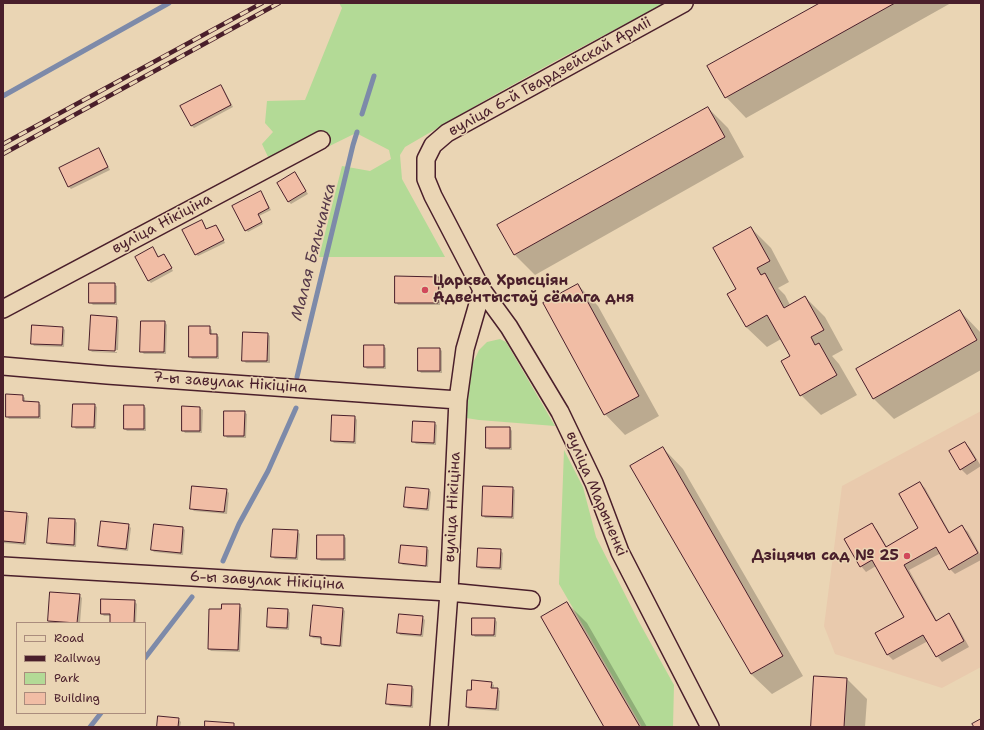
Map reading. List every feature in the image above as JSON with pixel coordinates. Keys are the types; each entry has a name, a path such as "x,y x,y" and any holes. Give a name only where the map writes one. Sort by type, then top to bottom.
{"street":[{"name":"вуліца 6-й Гвардзейскай Арміі","path":"426,159 433,145 447,133 684,3"},
{"name":"вуліца Нікіціна","path":"3,309 321,140"},
{"name":"вуліца Марыненкі","path":"426,159 426,179 433,196 482,290 509,328 560,412 594,483 620,552 710,727"},
{"name":"вуліца Нікіціна","path":"439,727 449,592 458,400 465,349 482,290"},
{"name":"7-ы завулак Нікіціна","path":"3,366 107,375 458,400"},
{"name":"6-ы завулак Нікіціна","path":"3,566 449,592 531,600"}],"shaded area":[{"name":"Дзіцячы сад № 25","path":"981,411 981,667 942,688 835,654 824,626 842,486"}],"green space":[{"path":"339,3 665,3 496,94 405,147 400,155 402,179 445,257 319,257 342,166 370,171 391,159 389,150 356,133 299,161 269,159 262,144 273,132 265,123 267,101 305,100 342,8"},
{"path":"500,339 506,342 555,426 466,418 472,365 479,350 487,342"},
{"path":"564,450 583,487 596,537 639,622 674,685 673,727 642,727 559,584"}],"building":[{"path":"820,3 895,3 725,98 707,66"},
{"path":"221,85 231,105 191,126 180,106"},
{"path":"708,107 725,137 514,255 497,225"},
{"path":"99,148 108,167 68,187 59,168"},
{"path":"295,172 306,191 288,202 277,183"},
{"path":"261,191 269,208 258,214 262,222 245,231 232,206"},
{"path":"202,220 206,229 216,225 224,240 195,255 182,230"},
{"path":"751,227 770,261 757,268 761,275 765,273 784,308 805,296 824,330 811,337 815,345 819,343 837,375 800,396 781,361 790,356 767,315 746,327 727,294 736,289 713,248"},
{"path":"153,247 158,257 164,254 172,268 148,281 135,257"},
{"path":"395,276 439,277 438,303 395,303"},
{"path":"89,283 115,283 115,303 89,303"},
{"path":"578,284 639,396 604,415 543,303"},
{"path":"960,310 977,340 873,399 856,369"},
{"path":"91,315 117,317 115,351 89,350"},
{"path":"141,321 165,321 164,352 140,352"},
{"path":"32,325 63,327 62,345 31,344"},
{"path":"189,326 210,326 210,334 217,334 217,357 189,357"},
{"path":"243,332 268,333 267,361 242,361"},
{"path":"364,345 384,345 384,367 364,367"},
{"path":"418,348 440,348 440,371 418,371"},
{"path":"6,394 23,395 23,401 39,402 39,417 6,417"},
{"path":"73,404 95,404 94,427 72,427"},
{"path":"124,405 144,405 144,429 124,429"},
{"path":"182,406 200,407 200,431 182,431"},
{"path":"224,411 245,411 244,436 224,436"},
{"path":"332,415 355,416 354,442 331,441"},
{"path":"413,421 435,422 434,443 412,442"},
{"path":"486,427 510,427 510,448 486,448"},
{"path":"965,442 976,460 960,470 949,451"},
{"path":"663,447 783,656 751,674 630,466"},
{"path":"920,482 949,533 962,525 978,553 949,570 936,547 904,565 936,621 949,613 964,641 936,657 923,635 887,655 875,633 904,617 872,560 860,567 844,539 872,523 886,547 918,528 899,494"},
{"path":"192,486 227,489 224,512 190,509"},
{"path":"483,486 513,487 512,517 482,516"},
{"path":"406,487 429,489 427,509 404,507"},
{"path":"3,511 27,513 24,543 3,541"},
{"path":"49,518 75,519 74,545 47,543"},
{"path":"101,521 129,524 126,549 98,546"},
{"path":"154,524 183,527 181,553 151,550"},
{"path":"273,529 298,530 296,558 271,557"},
{"path":"317,535 344,535 344,559 317,559"},
{"path":"401,545 427,547 426,566 399,563"},
{"path":"478,548 501,549 500,568 477,567"},
{"path":"50,592 80,594 77,622 48,621"},
{"path":"101,599 135,600 134,622 110,622 110,614 101,614"},
{"path":"567,602 640,727 604,727 541,617"},
{"path":"222,604 240,604 238,650 208,649 209,609 221,609"},
{"path":"313,605 343,608 340,646 321,644 321,637 310,636"},
{"path":"268,608 288,609 287,628 267,627"},
{"path":"399,614 423,616 421,635 397,633"},
{"path":"472,618 495,618 494,635 472,635"},
{"path":"814,676 847,678 844,727 811,727"},
{"path":"472,680 492,682 491,688 498,688 496,709 466,707 467,690 471,690"},
{"path":"388,684 412,686 411,706 386,704"},
{"path":"158,716 179,718 178,727 157,727"},
{"path":"981,719 981,727 974,727 972,724"},
{"path":"205,721 234,723 234,727 205,727"}],"waterway":[{"path":"3,96 169,3"},
{"name":"Малая Бяльчанка","path":"362,114 374,76"},
{"name":"Малая Бяльчанка","path":"297,377 357,132"},
{"name":"Малая Бяльчанка","path":"223,561 239,524 268,471 296,408"},
{"name":"Малая Бяльчанка","path":"146,657 192,597"},
{"name":"Малая Бяльчанка","path":"90,727 100,714"}],"railway":[{"path":"3,144 262,3"},
{"path":"3,154 279,3"}],"place":[{"name":"Царква Хрысціян Адвентыстаў сёмага дня","path":"425,290"},
{"name":"Дзіцячы сад № 25","path":"907,556"}]}
